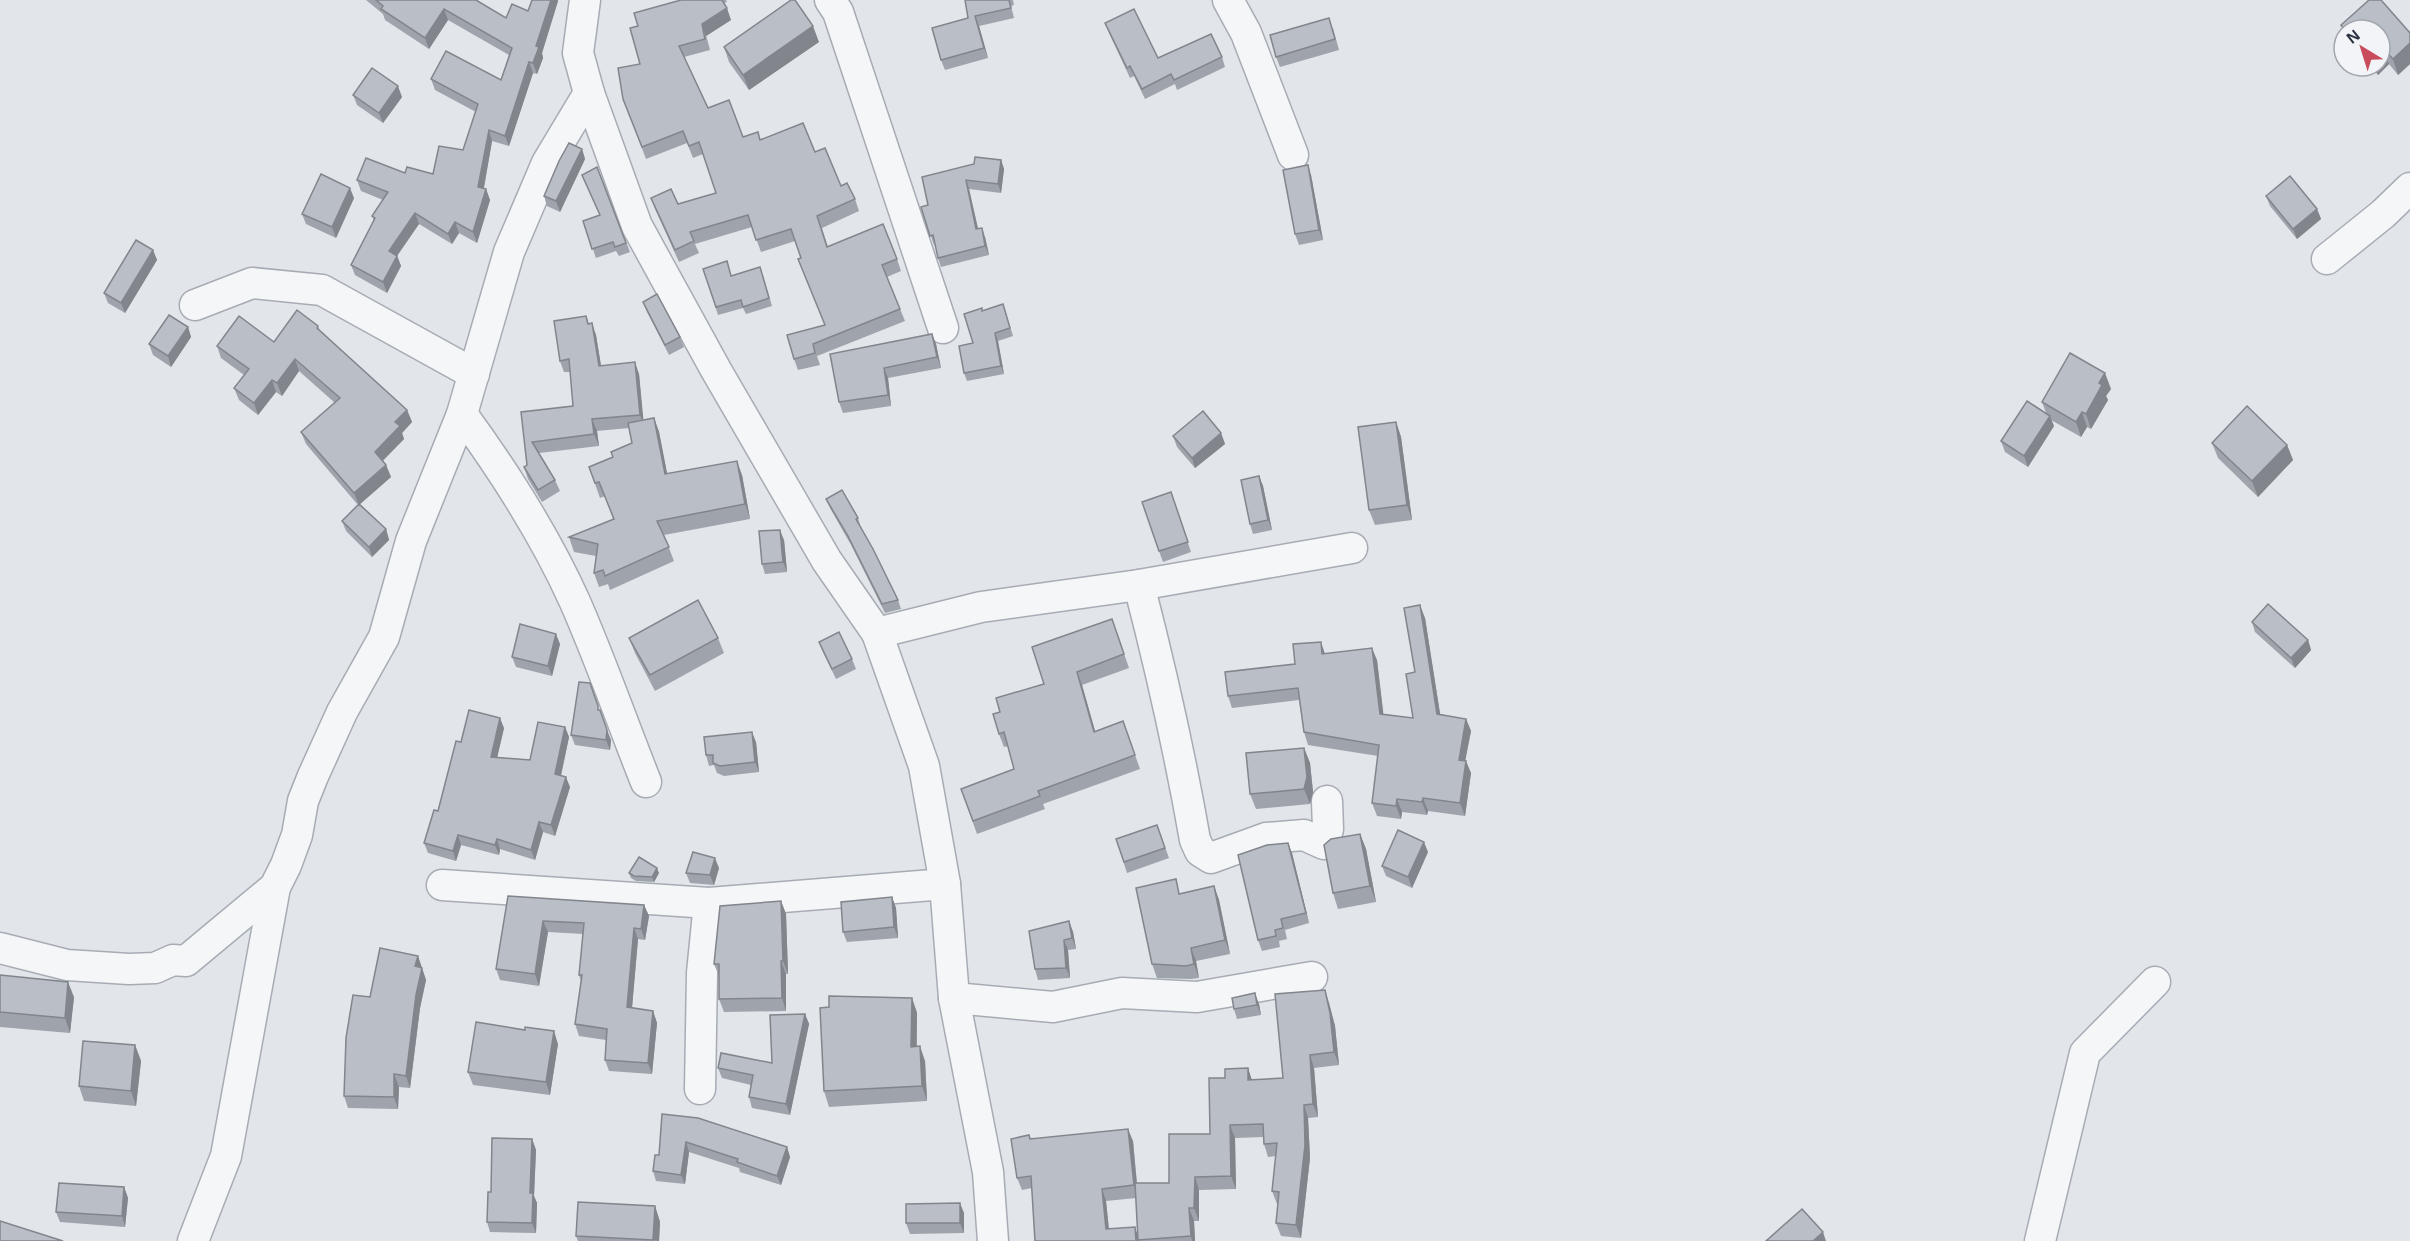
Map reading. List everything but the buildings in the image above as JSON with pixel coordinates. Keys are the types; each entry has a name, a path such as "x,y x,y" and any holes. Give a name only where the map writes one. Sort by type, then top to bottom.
{"street":[{"path":"585,0 578,53 589,93 637,226 716,370 827,561 877,633 924,766 945,884 954,998 988,1172 993,1241"},
{"path":"830,0 838,12 944,328"},
{"path":"1228,0 1246,33 1293,155"},
{"path":"193,1241 226,1156 275,887 297,835 303,801 342,712 384,637 411,541 462,414 513,242 547,163 589,93"},
{"path":"2327,259 2384,214 2410,189"},
{"path":"195,305 252,283 322,290 474,374"},
{"path":"462,414 520,498 575,602 646,782"},
{"path":"877,633 981,607 1139,585 1352,548"},
{"path":"1139,585 1167,692 1195,840 1200,851 1211,858 1266,838 1304,835 1324,844 1328,828 1326,801"},
{"path":"442,885 710,903 945,884"},
{"path":"0,948 67,965 129,969 155,968 173,960 186,960 275,887"},
{"path":"700,1089 702,973 710,903"},
{"path":"954,998 1053,1007 1122,993 1197,997 1312,977"},
{"path":"2040,1241 2085,1053 2155,982"}]}
